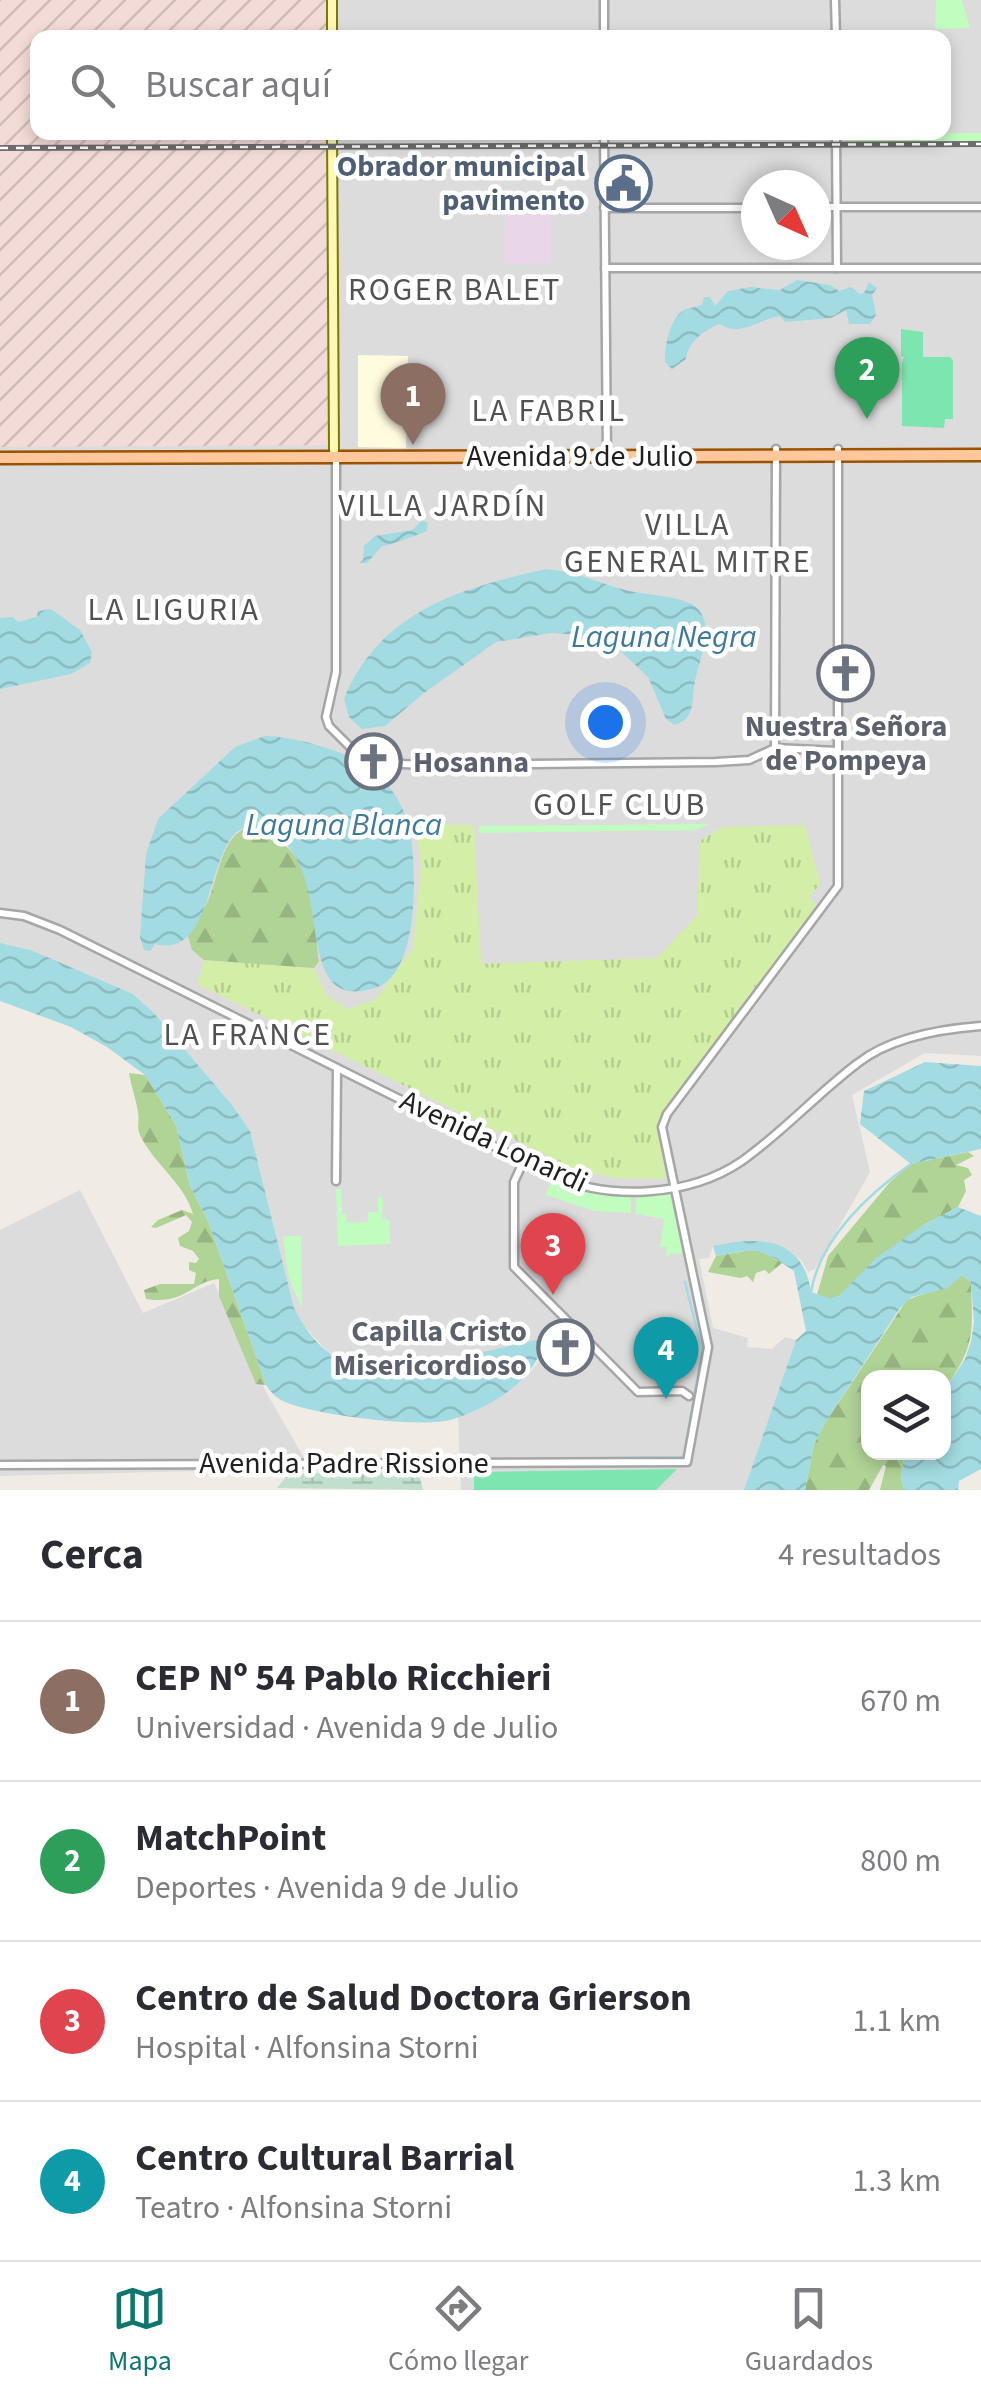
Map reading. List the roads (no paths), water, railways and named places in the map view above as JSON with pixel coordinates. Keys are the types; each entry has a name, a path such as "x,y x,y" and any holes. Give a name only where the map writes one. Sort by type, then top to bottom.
{"main road":[{"path":"332,0 332,30"},
{"path":"332,140 335,453"},
{"name":"Avenida 9 de Julio","path":"0,455 981,452"}],"street":[{"path":"604,0 604,30"},
{"path":"836,0 836,30"},
{"path":"604,140 607,452"},
{"path":"836,140 837,268"},
{"path":"831,207 981,207"},
{"path":"604,208 741,208"},
{"path":"605,268 981,268"},
{"path":"775,748 776,452"},
{"path":"675,1188 663,1120 838,886 838,452"},
{"path":"335,453 336,672 326,717 336,735 359,752 423,766 716,762 749,760 775,748 837,750"},
{"name":"Avenida Lonardi","path":"0,913 24,916 60,930 566,1182 594,1188 675,1188 717,1174 744,1160 859,1062 926,1034 981,1026"},
{"path":"336,1180 337,1068"},
{"path":"524,1160 514,1182 514,1267 638,1392 682,1391 689,1396"},
{"name":"Avenida Padre Rissione","path":"0,1465 688,1462 708,1346 675,1188"}],"water":[{"path":"797,280 830,285 839,291 851,287 860,294 869,282 877,288 872,295 876,315 870,324 849,324 846,310 831,318 785,322 780,316 734,329 720,324 698,337 686,359 672,369 665,362 675,318 702,305 704,297 710,297 715,306 728,291 750,287 780,290"},
{"path":"422,520 428,523 427,531 382,546 367,563 360,563 364,546 375,536 412,530"},
{"name":"Laguna Negra","path":"546,569 629,591 675,598 697,608 706,629 692,708 686,718 674,725 666,719 648,677 613,644 595,636 551,633 496,642 385,726 362,729 349,717 344,699 360,669 401,624 454,595"},
{"path":"51,609 80,630 92,652 90,663 71,674 0,689 0,618 13,617 18,622"},
{"name":"Laguna Blanca","path":"265,736 311,743 361,763 384,780 405,814 414,866 408,941 390,979 375,988 348,991 331,980 321,960 304,876 292,851 271,834 253,828 242,829 230,839 200,919 189,935 175,944 155,944 150,951 144,950 140,937 146,854 158,819 235,747"},
{"path":"0,943 31,950 133,994 154,1013 232,1105 250,1131 294,1308 323,1347 358,1368 400,1372 538,1340 542,1345 529,1371 492,1402 450,1420 435,1422 340,1415 297,1406 275,1396 266,1385 208,1221 190,1186 176,1125 145,1075 107,1047 71,1027 0,1001"},
{"path":"925,1062 981,1066 981,1149 911,1164 860,1124 864,1091"},
{"path":"958,1207 981,1216 981,1469 959,1481 958,1490 904,1490 901,1477 904,1460 951,1460 951,1380 965,1359 974,1322 971,1283 962,1275 948,1288 912,1297 900,1308 814,1444 805,1490 744,1490 796,1340 806,1331 794,1271 757,1252 716,1256 713,1246 747,1241 777,1245 799,1260 811,1292 829,1298 839,1296 876,1258"}],"waterway":[{"path":"811,1292 824,1254 848,1219 911,1164"},
{"path":"685,1282 702,1350 685,1450"},
{"path":"618,1458 684,1454"},
{"path":"589,1459 614,1458"},
{"path":"572,1459 583,1459"}],"railway":[{"path":"0,148 981,144"}],"place":[{"name":"Obrador municipal pavimento","path":"624,183"},
{"name":"MatchPoint","path":"867,419"},
{"name":"CEP Nº 54 Pablo Ricchieri","path":"413,445"},
{"name":"Nuestra Señora de Pompeya","path":"846,673"},
{"name":"Hosanna","path":"374,762"},
{"name":"Centro de Salud Doctora Grierson","path":"553,1295"},
{"name":"Capilla Cristo Misericordioso","path":"566,1348"},
{"name":"Centro Cultural Barrial","path":"666,1399"}],"district":[{"name":"ROGER BALET","path":"455,289"},
{"name":"LA FABRIL","path":"549,410"},
{"name":"VILLA JARDÍN","path":"443,505"},
{"name":"VILLA GENERAL MITRE","path":"688,542"},
{"name":"LA LIGURIA","path":"174,609"},
{"name":"GOLF CLUB","path":"620,804"},
{"name":"LA FRANCE","path":"248,1034"}]}
